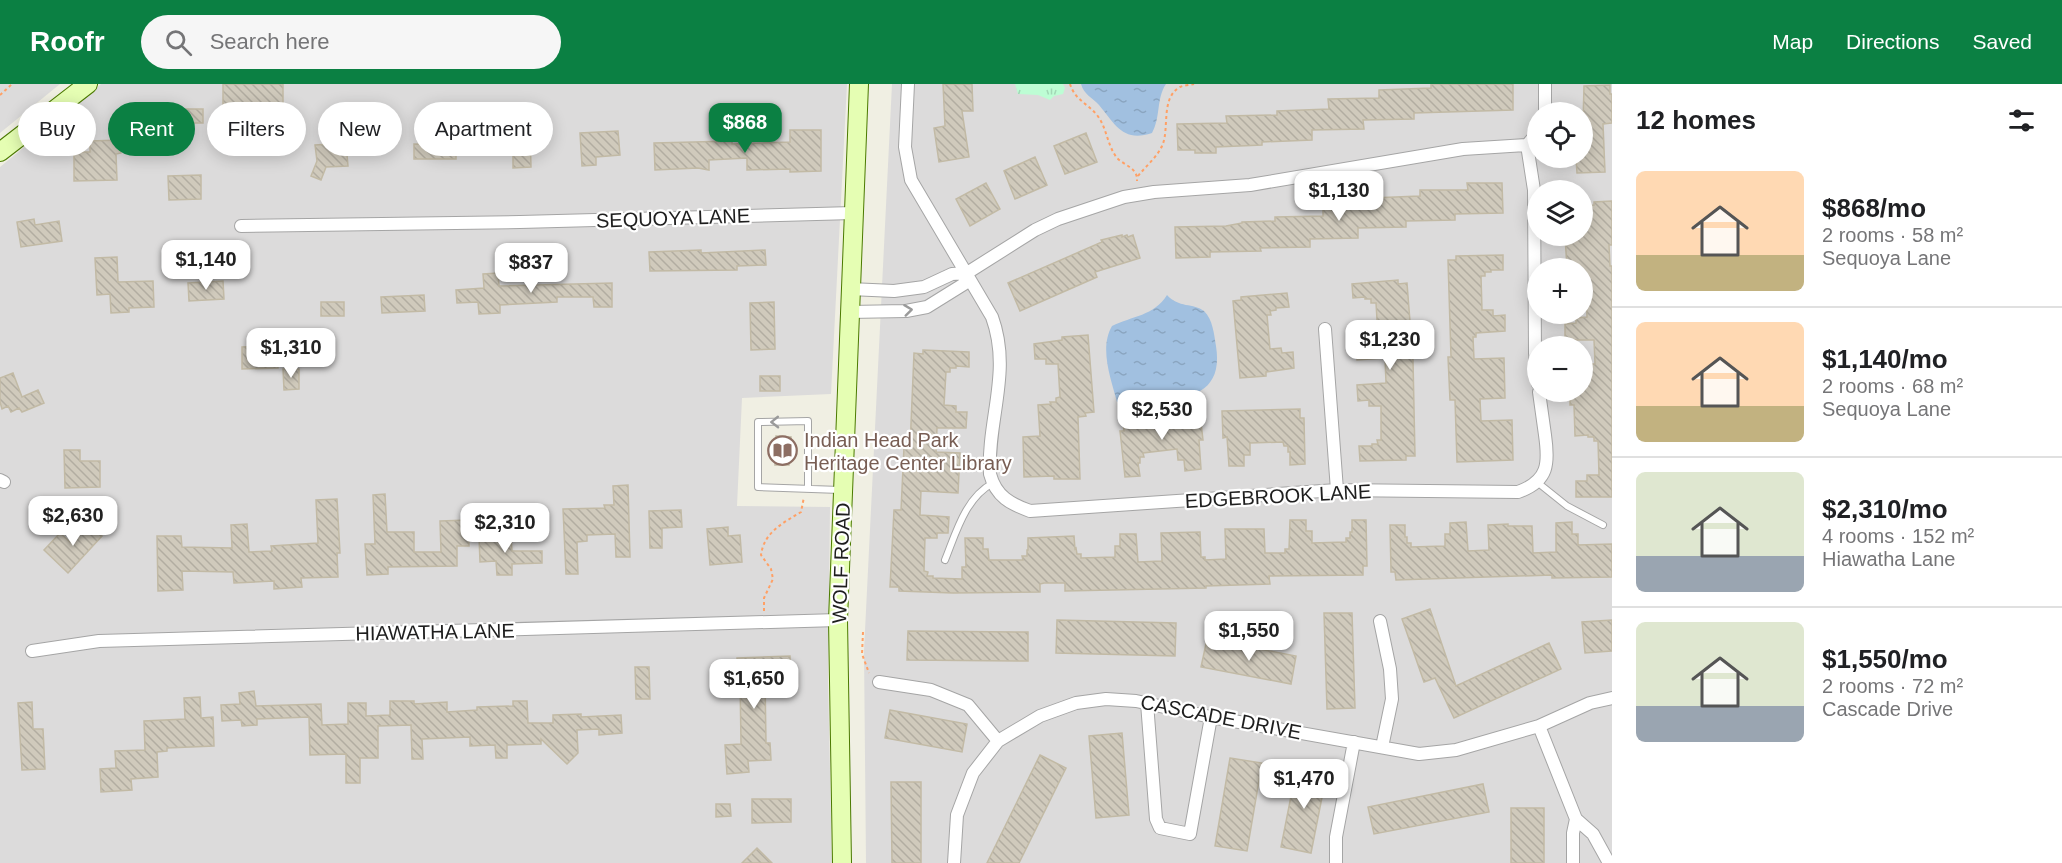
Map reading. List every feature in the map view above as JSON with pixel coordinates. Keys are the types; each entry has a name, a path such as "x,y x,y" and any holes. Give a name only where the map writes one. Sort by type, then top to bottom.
{"street":[{"path":"0,152 88,84"},
{"name":"WOLF ROAD","path":"842,863 838,620 859,84"},
{"path":"908,84 905,147 910,180 992,317 1000,345 1001,362 990,465 993,483"},
{"path":"1545,84 1545,102"},
{"path":"850,289 894,291 924,287 952,274 967,273 1035,230 1058,219 1099,204 1138,195 1250,185 1463,149 1527,145"},
{"path":"1531,168 1534,190 1535,336"},
{"name":"SEQUOYA LANE","path":"241,226 520,222 853,213"},
{"path":"849,312 906,311 927,307 964,284 967,273"},
{"path":"1325,329 1337,490"},
{"path":"1540,402 1548,458 1540,478"},
{"name":"EDGEBROOK LANE","path":"993,483 1008,503 1030,511 1337,490 1509,493 1528,488 1540,478"},
{"name":"HIAWATHA LANE","path":"32,651 99,641 838,620"},
{"path":"1380,621 1390,669 1392,699 1382,747"},
{"path":"879,682 931,690 969,705 998,741"},
{"name":"CASCADE DRIVE","path":"954,863 957,815 973,773 998,741 1040,716 1076,703 1126,699 1211,717 1419,754 1456,750 1539,726 1590,704 1612,698"},
{"path":"1147,704 1156,819 1160,828 1190,834 1211,717"},
{"path":"1539,726 1576,819 1593,834 1609,863"},
{"path":"1336,863 1336,837 1354,742"},
{"path":"1573,863 1573,833 1576,819"}],"lane":[{"path":"808,489 808,421 758,422 758,487 808,489 844,490"},
{"path":"1540,478 1567,506 1603,525"},
{"path":"945,560 963,515 981,489 993,483"}],"path":[{"path":"0,94 12,84"},
{"path":"1070,84 1078,100 1092,109 1099,118 1118,159 1138,176"},
{"path":"1138,195 1138,176 1162,148 1167,111 1173,94 1181,87 1194,84"},
{"path":"765,622 764,598 773,579 771,569 761,555 762,544 779,525 801,513 808,489"},
{"path":"863,632 862,654 868,672 879,682"}],"shaded area":[{"path":"0,84 60,84 38,102 18,102 18,118 0,133"},
{"path":"101,84 847,84 831,394 742,398 737,506 830,507 828,681 832,863 0,863 0,167 18,152 18,156 96,156 96,102 79,102"},
{"path":"892,84 1612,84 1612,863 866,863 864,651"}],"green space":[{"path":"1015,84 1063,84 1065,88 1063,94 1054,96 1050,100 1038,95 1018,94"}],"water":[{"path":"1081,84 1166,84 1152,133 1134,136 1121,130 1086,93"},
{"path":"1167,295 1176,302 1204,311 1207,315 1213,327 1216,346 1215,373 1203,389 1194,394 1170,399 1133,398 1121,403 1117,402 1106,354 1106,344 1112,326 1149,311 1162,302"}],"building":[{"path":"223,84 283,84 283,102 223,102"},
{"path":"943,84 972,84 973,111 962,111 969,157 939,162 934,128 945,126"},
{"path":"1431,84 1513,84 1513,110 1414,113 1414,119 1363,120 1364,129 1312,130 1312,140 1216,147 1216,153 1178,150 1177,124 1227,123 1226,116 1277,115 1277,111 1329,109 1328,99 1379,98 1379,90 1431,88"},
{"path":"1610,85 1612,123 1603,124 1605,172 1577,173 1577,168 1593,168 1593,102 1584,102 1584,86"},
{"path":"195,109 203,109 203,123 195,123"},
{"path":"790,130 821,130 821,171 747,170 747,158 709,160 709,170 698,168 655,170 654,143 790,142"},
{"path":"618,131 620,155 596,157 596,165 582,166 580,133"},
{"path":"1086,133 1097,162 1065,174 1054,146"},
{"path":"108,140 108,156 116,156 117,180 74,181 74,156 96,156 96,141"},
{"path":"315,145 318,145 318,156 347,156 348,166 326,167 321,180 311,176 317,161"},
{"path":"414,156 456,156 456,159 414,159"},
{"path":"513,156 531,156 531,167 513,168"},
{"path":"1035,157 1047,185 1015,199 1004,171"},
{"path":"201,175 201,199 169,200 168,176"},
{"path":"986,183 1000,209 970,226 956,199"},
{"path":"1467,183 1502,183 1503,213 1455,214 1455,220 1406,221 1406,227 1358,228 1358,238 1310,239 1310,247 1210,252 1210,257 1176,258 1175,227 1226,226 1242,222 1275,221 1275,217 1323,216 1323,208 1371,207 1371,198 1420,196 1420,190 1468,190"},
{"path":"1612,201 1612,245 1609,245 1610,266 1612,266 1612,497 1576,497 1576,481 1587,481 1587,475 1599,475 1598,441 1594,441 1594,437 1588,437 1588,435 1575,436 1574,405 1570,405 1570,402 1593,402 1594,340 1593,336 1565,336 1565,324 1593,324 1593,258 1566,258 1566,246 1593,246 1594,202"},
{"path":"34,219 35,225 59,221 62,241 21,247 17,222"},
{"path":"1122,235 1122,237 1127,235 1128,237 1133,235 1140,258 1095,272 1097,277 1020,311 1008,283 1102,242 1101,240"},
{"path":"701,250 701,253 765,250 766,265 737,266 737,270 650,271 649,252"},
{"path":"1503,255 1503,270 1491,270 1491,272 1485,272 1485,276 1481,276 1482,310 1493,310 1493,316 1505,315 1505,331 1476,333 1476,337 1473,337 1474,359 1504,358 1505,398 1480,399 1481,421 1512,420 1513,460 1457,462 1455,400 1450,400 1448,357 1451,357 1448,260 1456,260 1456,256"},
{"path":"117,257 118,282 153,281 154,307 129,308 129,312 111,313 110,294 97,295 95,258"},
{"path":"498,273 499,286 612,283 612,307 594,307 593,297 557,297 557,302 500,305 500,313 479,314 478,302 457,303 456,290 484,288 483,274"},
{"path":"1398,280 1398,284 1407,283 1413,360 1415,456 1406,456 1406,460 1360,461 1359,446 1372,446 1372,444 1378,444 1377,440 1381,440 1381,406 1369,406 1369,400 1358,401 1357,385 1386,383 1385,358 1357,360 1356,344 1367,343 1367,337 1378,336 1376,303 1371,303 1371,299 1365,299 1365,297 1353,298 1352,284"},
{"path":"223,281 224,299 189,301 188,283"},
{"path":"1287,293 1289,307 1276,308 1270,311 1271,315 1267,315 1270,349 1281,348 1282,353 1293,352 1294,368 1266,372 1266,376 1240,378 1233,301 1241,300 1241,297"},
{"path":"424,295 425,311 382,313 381,297"},
{"path":"321,302 344,302 344,316 321,316"},
{"path":"774,302 775,349 751,350 750,303"},
{"path":"1088,335 1094,412 1078,417 1080,479 1054,479 1054,476 1024,477 1023,437 1040,436 1038,405 1051,404 1050,402 1056,402 1056,398 1060,397 1058,364 1046,364 1046,359 1035,359 1034,344 1062,340 1062,337"},
{"path":"277,345 278,368 242,369 242,347"},
{"path":"923,350 969,352 969,367 956,366 956,368 950,368 950,372 946,372 944,405 956,406 956,412 967,412 966,428 937,428 936,452 960,453 958,493 921,491 920,515 949,517 948,533 937,533 937,538 925,538 924,571 928,572 927,576 962,579 962,567 966,567 965,538 983,538 983,549 988,549 989,560 1023,560 1022,556 1027,556 1028,538 1074,536 1075,549 1077,554 1081,554 1081,558 1115,557 1115,546 1120,546 1120,534 1136,534 1138,562 1162,561 1161,533 1200,532 1201,557 1205,557 1205,560 1226,559 1225,529 1264,529 1265,553 1285,553 1285,549 1289,549 1290,520 1306,520 1306,531 1312,531 1312,543 1346,542 1346,538 1350,538 1350,532 1352,532 1352,520 1366,520 1367,566 1363,566 1363,575 1269,576 1270,584 1206,586 1206,588 1065,591 1065,583 1044,583 1040,584 1040,592 953,593 899,591 899,587 890,587 894,510 901,510 904,447 910,447 914,353 923,354"},
{"path":"283,369 299,369 299,389 284,390"},
{"path":"13,373 22,397 38,390 44,403 22,412 19,408 11,412 8,406 2,409 0,378"},
{"path":"760,376 780,376 780,391 760,391"},
{"path":"1300,409 1300,418 1304,418 1305,464 1290,465 1290,452 1288,452 1288,446 1284,446 1283,442 1250,443 1250,455 1244,455 1244,466 1229,466 1227,437 1223,438 1222,411"},
{"path":"1200,414 1203,440 1199,440 1201,469 1185,471 1184,460 1178,460 1177,449 1143,453 1144,457 1140,457 1140,463 1138,463 1140,476 1125,477 1120,431 1124,431 1123,422"},
{"name":"Indian Head Park Heritage Center Library","path":"776,436 791,437 789,465 775,465"},
{"path":"64,450 80,450 80,461 100,461 100,487 65,488"},
{"path":"628,485 630,557 616,557 615,534 587,535 587,541 577,542 578,574 566,574 563,509 605,508 604,505 614,505 613,486"},
{"path":"385,494 387,532 414,532 414,552 441,552 440,521 468,520 469,546 457,546 457,566 388,567 388,574 367,575 365,544 375,544 373,495"},
{"path":"337,499 340,553 337,553 338,577 301,578 302,587 274,589 274,581 234,583 233,572 182,571 183,590 158,591 157,536 181,536 182,547 232,548 231,525 247,524 249,552 272,551 271,546 318,543 316,500"},
{"path":"681,510 682,527 662,528 662,548 650,548 649,511"},
{"path":"88,522 102,536 68,573 44,550 60,533 70,542"},
{"path":"1466,522 1468,551 1489,550 1488,525 1508,524 1508,526 1532,526 1533,553 1556,552 1556,523 1572,522 1572,534 1578,534 1578,545 1612,544 1612,577 1552,578 1552,575 1396,580 1395,572 1391,572 1390,525 1405,525 1405,537 1407,537 1407,543 1411,543 1411,547 1445,546 1445,534 1450,534 1450,523"},
{"path":"728,527 728,536 740,535 742,562 710,565 707,529"},
{"path":"511,536 512,551 542,551 542,563 512,564 512,575 497,575 496,561 480,562 479,537"},
{"path":"1430,609 1456,686 1549,643 1561,669 1454,718 1435,678 1424,682 1402,619"},
{"path":"1324,613 1352,613 1355,708 1327,709"},
{"path":"1057,620 1176,623 1175,656 1056,653"},
{"path":"1612,620 1612,651 1585,653 1582,622"},
{"path":"908,631 1028,632 1028,661 907,660"},
{"path":"1207,639 1296,656 1291,684 1201,667"},
{"path":"790,656 791,677 765,678 766,743 770,743 771,760 748,761 749,772 727,774 725,745 741,744 740,679 738,679 737,658"},
{"path":"635,667 649,667 650,699 636,699"},
{"path":"254,691 256,706 321,704 322,725 348,724 348,703 366,703 366,716 390,715 390,701 414,701 414,704 447,702 447,712 477,710 477,707 513,706 513,701 527,701 528,723 553,723 553,715 581,714 581,717 621,715 622,733 599,735 599,729 577,730 578,753 567,764 541,739 541,744 507,745 507,758 496,758 495,745 470,746 470,737 422,739 423,759 412,759 411,725 378,726 378,758 360,758 360,783 346,783 346,754 310,755 309,717 257,719 257,725 242,726 241,720 222,721 221,705 240,704 239,693"},
{"path":"200,697 201,718 213,717 214,746 167,748 167,751 157,752 158,777 131,779 132,790 101,792 100,769 116,768 115,751 145,750 144,721 185,719 184,698"},
{"path":"32,702 33,729 43,729 45,769 22,770 18,703"},
{"path":"890,710 967,724 962,752 885,738"},
{"path":"1122,733 1129,815 1096,818 1089,736"},
{"path":"1040,755 1066,768 1019,863 987,863"},
{"path":"1230,758 1262,763 1247,851 1215,846"},
{"path":"1297,766 1327,772 1311,853 1281,847"},
{"path":"891,782 921,782 921,863 892,863"},
{"path":"1483,784 1489,812 1374,834 1368,807"},
{"path":"752,799 791,799 791,822 752,823"},
{"path":"716,804 730,804 731,816 716,817"},
{"path":"1511,808 1544,808 1544,863 1511,863"},
{"path":"757,848 772,863 742,863"}],"place":[{"name":"Indian Head Park Heritage Center Library","path":"783,451"}]}
